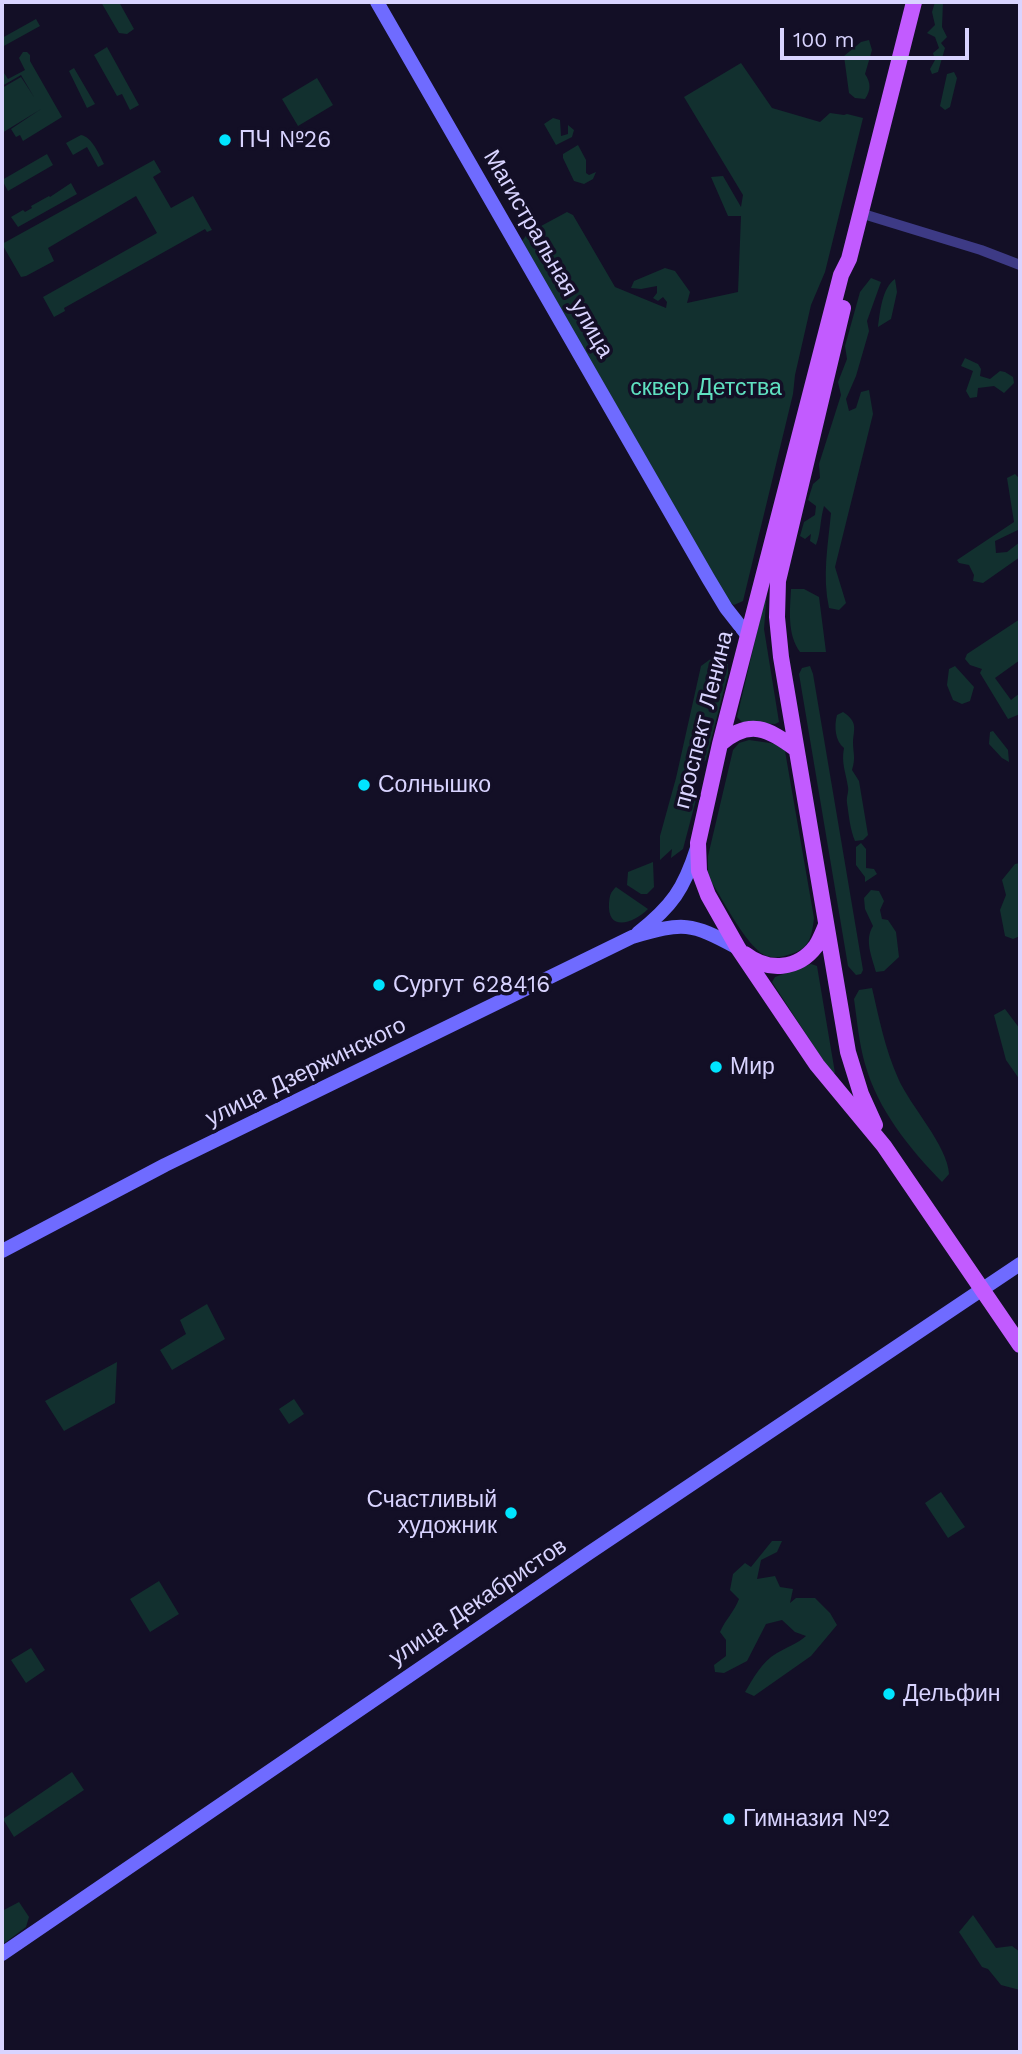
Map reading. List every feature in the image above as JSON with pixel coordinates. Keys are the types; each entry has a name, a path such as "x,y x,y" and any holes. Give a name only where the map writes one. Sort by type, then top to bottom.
{"main road":[{"name":"Магистральная улица","path":"377,2 708,578 726,608 748,636"},
{"name":"проспект Ленина","path":"915,2 849,259 841,275 720,744 698,844 699,871 708,895 738,948 817,1065 884,1146 1020,1345"},
{"name":"проспект Ленина","path":"849,259 850,278 778,581 777,598 780,645 796,749 848,1052 861,1094 884,1146"},
{"path":"720,744 734,732 749,729 772,732 796,749"},
{"name":"улица Дзержинского","path":"632,937 652,922 676,896 687,878 698,844"},
{"path":"738,948 755,961 769,967 787,965 807,955 817,945 826,925"},
{"name":"улица Дзержинского","path":"2,1251 165,1166 632,937 671,926 688,926 706,931 738,948"},
{"name":"улица Декабристов","path":"2,1954 589,1553 1020,1264"}],"street":[{"path":"860,213 981,250 1020,265"}],"green space":[{"path":"101,2 119,2 134,29 127,34 119,33"},
{"path":"935,2 943,2 942,27 947,37 941,43 945,48 938,72 932,74 930,69 935,60 933,53 939,48 935,37 927,33 935,25 932,12"},
{"path":"36,19 40,26 2,47 2,38"},
{"path":"869,40 872,50 865,74 869,90 865,99 855,98 849,93 844,56 861,42"},
{"path":"107,47 139,105 130,110 122,94 117,96 94,55"},
{"path":"23,52 30,55 30,61 62,117 23,141 20,135 16,137 11,129 41,109 2,133 2,88 21,77 34,97 21,75 2,86 2,70 8,79 25,70 19,58"},
{"name":"сквер Детства","path":"741,63 772,108 820,122 830,113 863,118 825,272 811,305 793,394 743,601 734,605 729,602 522,241 528,233 567,212 573,215 615,287 666,308 667,302 663,297 658,301 653,298 657,293 657,286 631,288 634,281 665,268 675,271 690,292 687,303 738,292 741,216 728,216 711,177 723,176 741,207 743,195 684,97"},
{"path":"74,68 95,104 87,108 69,71"},
{"path":"954,72 957,78 950,107 945,110 940,106 947,74"},
{"path":"317,78 333,105 298,126 282,99"},
{"path":"553,118 560,120 561,136 568,134 568,125 574,130 572,137 556,145 544,124"},
{"path":"81,135 92,142 104,164 98,167 87,147 73,155 66,143"},
{"path":"578,145 586,160 586,173 589,175 596,172 593,179 584,184 574,181 563,158 563,154"},
{"path":"47,154 53,165 8,191 2,180"},
{"path":"154,160 161,172 153,177 171,208 193,196 212,230 207,232 205,229 64,308 65,311 54,317 43,297 157,233 136,196 48,248 54,261 26,276 21,277 2,244"},
{"path":"71,183 77,194 18,227 11,217 23,210 25,212"},
{"path":"871,278 881,282 867,321 869,331 856,376 846,399 849,411 856,408 861,392 869,390 873,414 835,567 846,603 839,610 829,608 826,584 831,513 824,506 816,545 810,541 811,534 805,539 800,536 804,522 815,515 816,506 808,500 813,484 820,478 819,464 841,395 838,382 847,359 845,346 860,292"},
{"path":"895,279 897,292 891,319 878,327 884,294"},
{"path":"965,358 978,364 981,369 980,376 990,379 1000,371 1005,372 1013,377 1014,383 1004,393 994,386 978,388 977,397 970,398 966,391 973,371 961,366"},
{"path":"1015,474 1020,479 1020,529 995,541 996,553 1007,552 1020,542 1020,557 983,583 973,581 974,575 969,565 957,560 1014,522 1007,478"},
{"path":"791,589 804,589 819,597 826,652 800,652 796,645 790,622"},
{"path":"767,590 764,629 779,722 742,722 737,717"},
{"path":"1020,619 1020,660 995,678 1011,700 1020,693 1020,714 1008,719 980,673 982,669 970,665 965,659 967,654"},
{"path":"716,655 728,656 728,674 706,760 692,773 686,787 698,792 683,849 671,858 672,849 660,860 660,836 701,666"},
{"path":"810,666 863,970 856,975 848,966 799,674 802,668"},
{"path":"955,666 974,687 970,701 962,704 953,700 947,685 949,669"},
{"path":"843,712 854,726 852,770 859,781 868,835 863,840 855,841 847,803 844,748 837,737 836,728 837,715"},
{"path":"993,731 1008,750 1009,762 989,744 990,732"},
{"path":"749,740 777,744 785,751 814,918 807,944 794,953 780,957 767,956 752,945 729,912 708,872 708,856 733,750 739,743"},
{"path":"861,843 866,849 866,868 874,869 877,874 865,882 865,877 856,865 856,847"},
{"path":"653,862 654,887 647,894 641,894 627,885 628,872"},
{"path":"1020,863 1020,936 1013,939 1005,936 1000,910 1006,895 1002,880 1015,864"},
{"path":"616,887 648,909 629,921 617,922 612,919 609,903"},
{"path":"871,890 879,891 884,901 880,910 882,919 888,920 896,932 899,957 884,971 876,972 869,943 873,926 865,909 864,898"},
{"path":"811,964 817,966 835,1073 832,1074 772,982 775,977"},
{"path":"872,988 893,1067 936,1139 947,1163 949,1174 942,1182 896,1128 871,1081 861,1048 854,999 859,990"},
{"path":"1005,1009 1020,1029 1020,1080 1006,1060 994,1015"},
{"path":"207,1304 225,1339 172,1370 160,1350 186,1334 180,1320"},
{"path":"117,1362 115,1403 64,1431 45,1401"},
{"path":"294,1399 304,1414 289,1424 279,1409"},
{"path":"941,1492 965,1527 948,1538 925,1503"},
{"path":"772,1541 782,1541 777,1552 761,1560 757,1579 775,1576 780,1587 793,1589 790,1603 796,1598 815,1598 830,1613 837,1625 811,1656 754,1696 745,1692 762,1665 806,1636 795,1632 782,1620 766,1624 747,1661 724,1673 715,1672 714,1665 726,1656 726,1640 720,1632 739,1599 730,1590 733,1574 745,1563 751,1567"},
{"path":"159,1581 179,1614 150,1632 130,1599"},
{"path":"31,1648 45,1670 26,1683 11,1660"},
{"path":"72,1772 84,1790 14,1837 3,1819"},
{"path":"19,1902 29,1917 26,1927 2,1945 2,1911"},
{"path":"973,1915 996,1948 1012,1946 1020,1952 1020,1990 1001,1985 988,1969 982,1967 959,1932"}],"place":[{"name":"ПЧ №26","path":"225,140"},
{"name":"Солнышко","path":"364,785"},
{"name":"Сургут 628416","path":"379,985"},
{"name":"Мир","path":"716,1067"},
{"name":"Счастливый художник","path":"511,1513"},
{"name":"Дельфин","path":"889,1694"},
{"name":"Гимназия №2","path":"729,1819"}]}
